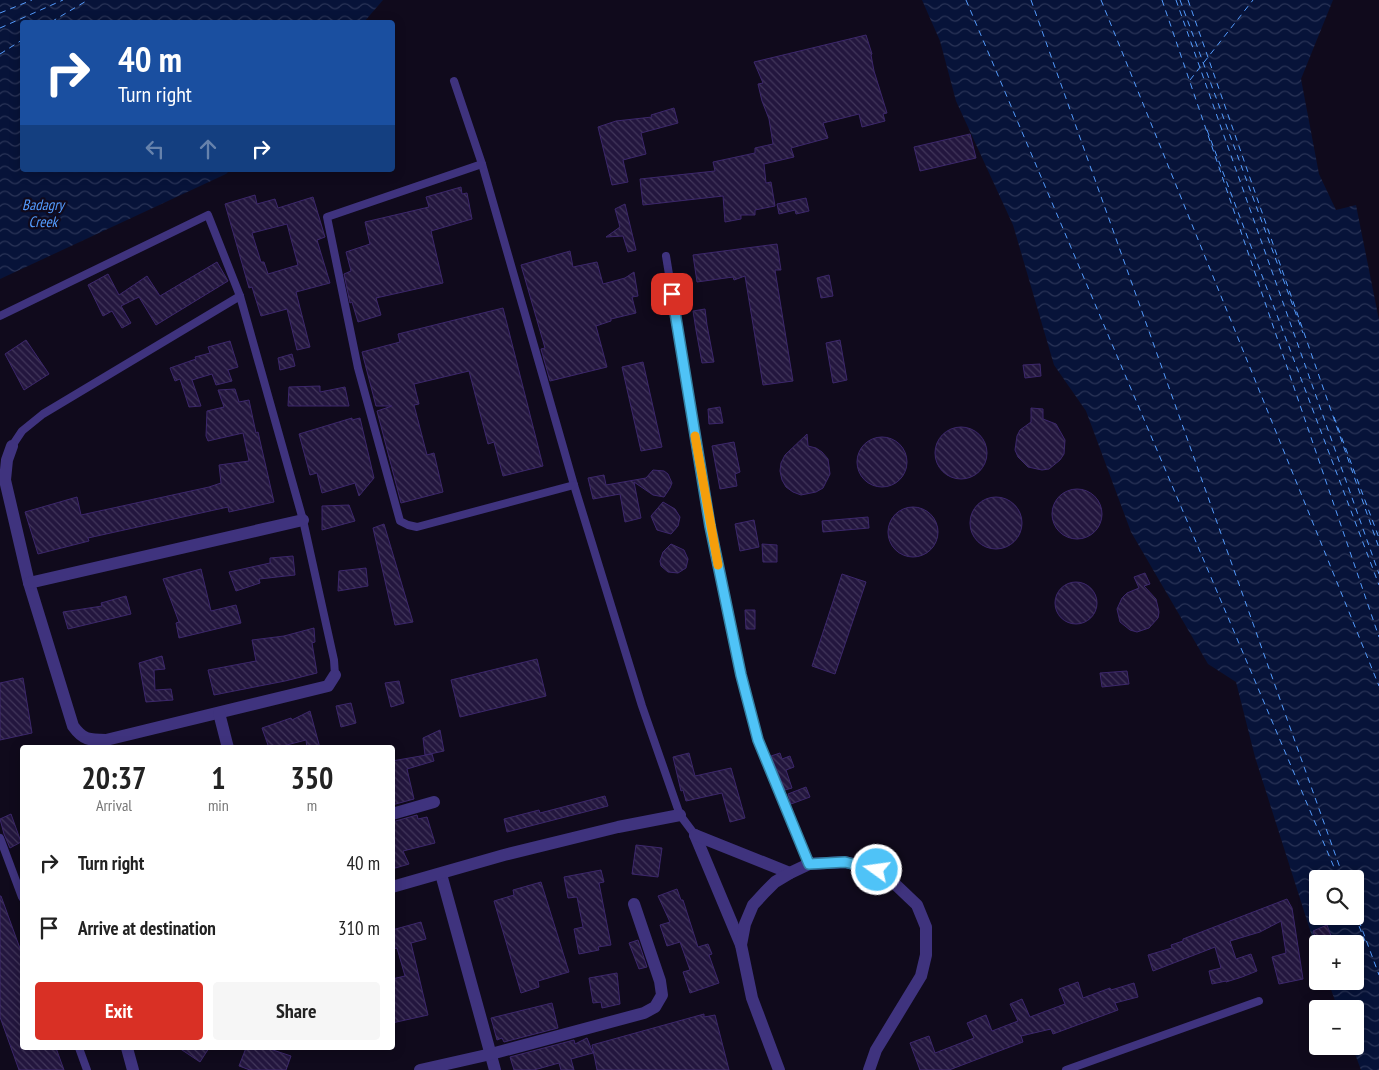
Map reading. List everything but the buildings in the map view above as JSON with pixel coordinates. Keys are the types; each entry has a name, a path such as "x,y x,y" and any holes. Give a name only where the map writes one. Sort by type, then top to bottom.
{"street":[{"path":"12,446 7,460 5,480 29,583 73,726 80,736 93,740 106,740 328,686 336,675"},
{"path":"29,583 303,520"},
{"path":"219,713 227,745"},
{"path":"395,813 434,802"},
{"path":"395,886 513,852 618,827 680,815"},
{"path":"695,835 790,873"},
{"path":"695,835 741,945 752,998 780,1070"},
{"path":"741,945 745,924 753,905 775,882 809,864 845,862 877,870 917,905 926,927 926,955 922,976 876,1050 869,1070"},
{"path":"441,874 495,1070"},
{"path":"420,1070 491,1054 644,1013 655,1008 662,995 660,981 634,904"},
{"path":"128,1050 133,1070"}],"lane":[{"path":"454,81 482,164 574,485 642,706 680,815 695,835"},
{"path":"482,164 327,217 358,368 400,520 408,525 417,527 574,485"},
{"path":"0,316 208,216 240,296 303,520 336,675"},
{"path":"666,256 710,526 741,675 758,740 809,864"},
{"path":"12,446 22,431 43,414 240,296"},
{"path":"0,838 20,892"},
{"path":"1066,1070 1259,1001"},
{"path":"79,1050 87,1070"}],"water":[{"name":"Badagry Creek","path":"0,0 383,0 366,20 20,20 20,172 228,172 0,279"},
{"path":"922,0 1333,0 1301,79 1319,174 1336,210 1356,205 1379,320 1379,1070 1361,1070 1355,1055 1364,1055 1364,1000 1335,1000 1331,990 1364,990 1364,935 1312,935 1255,757 1236,682 1208,664 1131,532 1086,411 1054,365 1013,225 956,101 940,41"}],"ferry route":[{"path":"0,13 32,0"},
{"path":"0,28 63,0"},
{"path":"54,20 88,0"},
{"path":"966,0 1335,870"},
{"path":"1031,0 1341,870"},
{"path":"1101,0 1379,686"},
{"path":"1162,0 1379,637"},
{"path":"1176,0 1379,574"},
{"path":"1180,0 1303,333"},
{"path":"1188,0 1379,548"},
{"path":"1190,80 1253,0"},
{"path":"0,54 20,41"},
{"path":"1207,130 1379,585"},
{"path":"1334,417 1379,538"},
{"path":"1359,925 1365,941"},
{"path":"1361,925 1379,975"}],"slow traffic":[{"path":"695,436 718,565"}],"route":[{"path":"672,294 710,526 741,675 758,740 809,864 845,862 877,870"}]}
